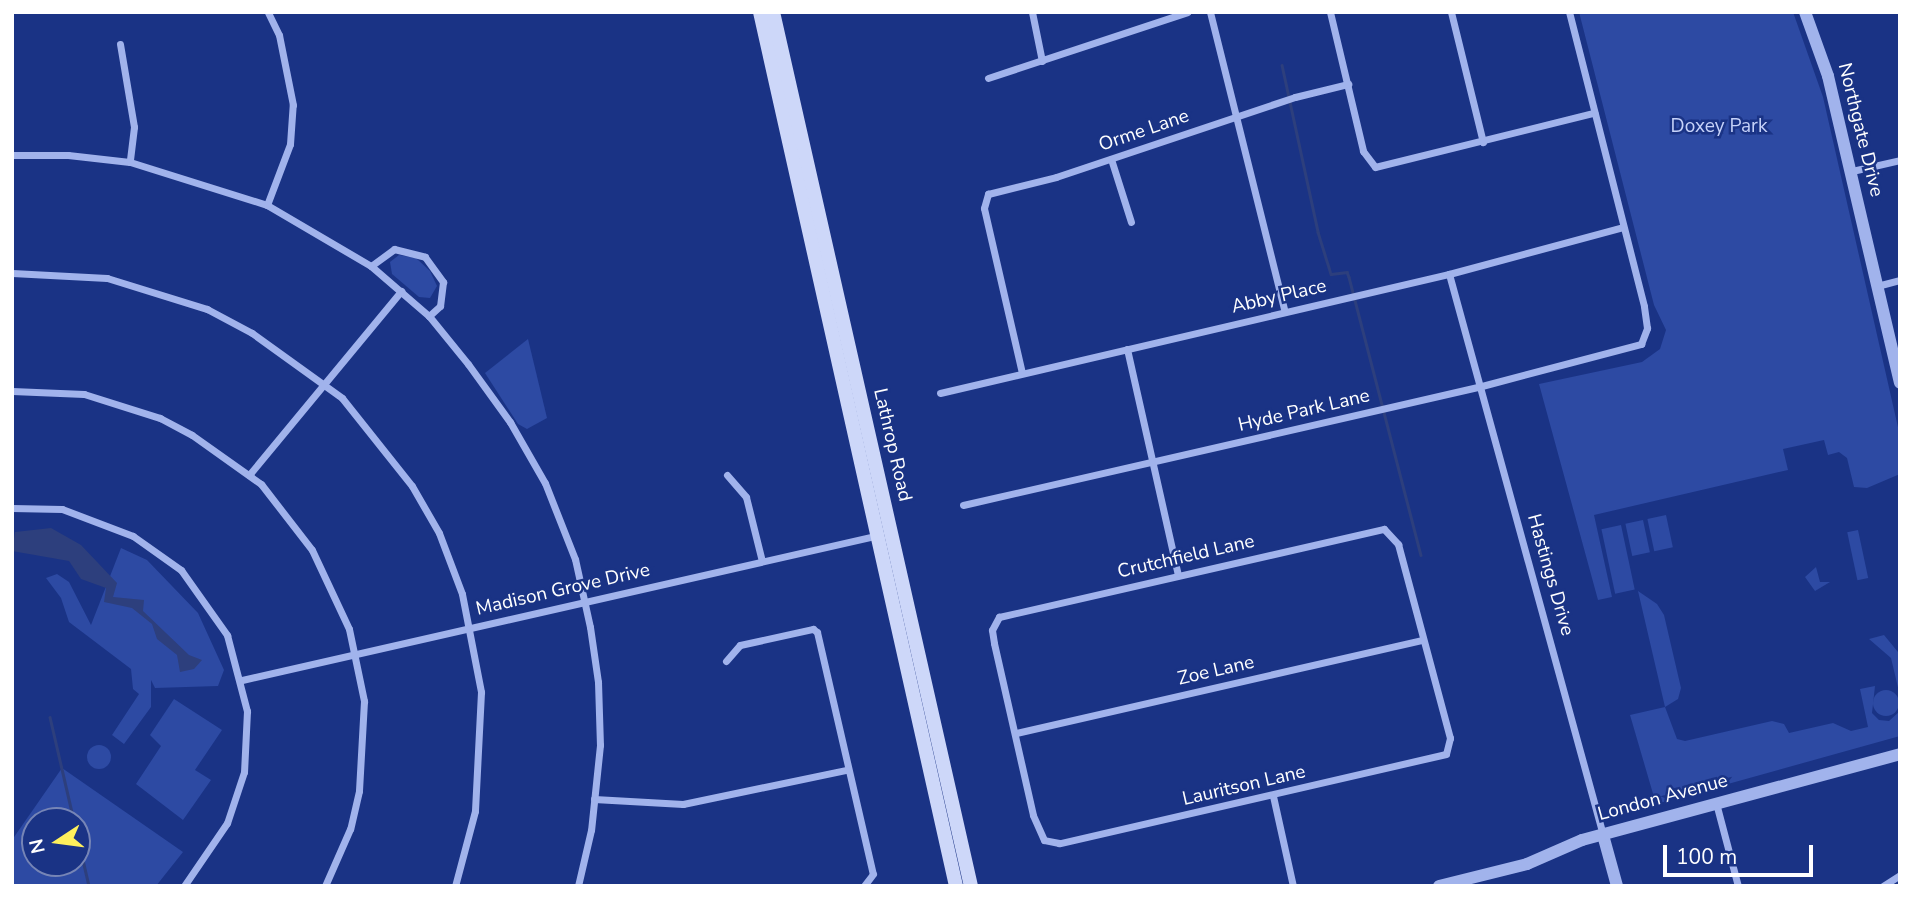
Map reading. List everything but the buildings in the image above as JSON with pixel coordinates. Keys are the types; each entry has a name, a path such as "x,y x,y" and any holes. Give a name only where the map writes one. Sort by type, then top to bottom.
{"main road":[{"name":"Lathrop Road","path":"760,12 811,204 892,532 971,886"},
{"name":"Lathrop Road","path":"773,12 876,536 956,886"}],"street":[{"path":"267,205 290,144 293,105 279,35 268,12"},
{"path":"1032,12 1042,61"},
{"path":"988,78 1187,12"},
{"path":"1210,12 1285,312"},
{"path":"1330,12 1368,162 1389,167 1594,113"},
{"path":"1451,12 1483,142"},
{"path":"1569,12 1623,227"},
{"name":"Northgate Drive","path":"1805,12 1828,76 1900,383"},
{"path":"120,44 134,127 130,162"},
{"name":"Orme Lane","path":"1022,373 989,232 984,200 992,191 1111,159 1235,117 1348,84"},
{"path":"12,155 68,155 130,162 267,205 371,266 429,316 510,422 545,483 575,559 598,682 594,799 578,886"},
{"path":"1111,159 1131,222"},
{"path":"1852,170 1900,160"},
{"name":"Abby Place","path":"940,393 1449,274 1623,227"},
{"name":"Hyde Park Lane","path":"963,505 1478,387 1636,347 1646,335 1623,227"},
{"path":"371,266 394,249 425,257 443,282 440,306 429,316"},
{"path":"12,273 107,278 194,305 252,333 323,383 376,437 412,486 439,533 472,628 481,692 482,740 475,810 454,886"},
{"name":"Hastings Drive","path":"1449,274 1617,886"},
{"path":"1877,285 1900,280"},
{"path":"248,475 401,291"},
{"path":"1127,349 1178,575"},
{"path":"12,391 84,394 160,418 248,475 285,511 312,550 332,584 355,655 364,712 359,791 350,829 326,886"},
{"path":"727,475 746,497 762,561"},
{"path":"12,508 49,508 87,517 133,536 181,570 215,613 242,680 248,730 238,794 215,845 184,886"},
{"name":"Crutchfield Lane","path":"1016,733 994,643 994,623 1011,612 1388,530 1398,544 1423,640"},
{"name":"Madison Grove Drive","path":"242,680 892,532"},
{"path":"726,661 740,645 813,629 873,874 868,883"},
{"name":"Lauritson Lane","path":"1016,733 1037,829 1050,844 1273,796 1442,757 1450,738 1423,640"},
{"name":"Zoe Lane","path":"1016,733 1423,640"},
{"name":"London Avenue","path":"1439,886 1488,880 1603,835 1900,754"},
{"path":"594,799 683,804 846,770"},
{"path":"1273,796 1293,886"},
{"path":"1716,803 1738,886"},
{"path":"1883,886 1900,875"}],"green space":[{"name":"Doxey Park","path":"1579,12 1793,12 1823,97 1900,436 1900,474 1867,488 1854,487 1847,458 1839,452 1828,455 1824,440 1783,449 1788,470 1594,515 1612,597 1598,600 1539,384 1642,362 1660,349 1666,330 1654,305"},
{"path":"399,255 416,258 430,271 437,286 430,298 419,297 392,274 390,262"},
{"path":"528,339 547,418 527,429 518,424 485,373"},
{"path":"1666,515 1673,547 1654,551 1647,519"},
{"path":"1643,520 1650,552 1632,556 1625,524"},
{"path":"1621,525 1635,590 1615,594 1601,529"},
{"path":"1858,530 1868,578 1857,580 1847,532"},
{"path":"121,548 147,560 198,613 224,670 218,686 155,688 151,680 151,707 124,744 112,735 139,694 133,689 131,669 69,622 61,598 46,578 57,574 69,582 91,625"},
{"path":"1816,567 1820,582 1830,582 1815,591 1805,577"},
{"path":"1638,591 1657,604 1664,615 1681,688 1678,699 1665,707"},
{"path":"1884,635 1898,652 1900,696 1891,658 1869,639"},
{"path":"1875,686 1872,713 1879,720 1889,721 1900,711 1900,736 1656,804 1630,715 1665,707 1677,739 1685,741 1772,721 1784,724 1789,733 1833,723 1851,731 1868,727 1860,689"},
{"path":"1886,690 1895,694 1899,703 1895,712 1886,716 1877,712 1873,703 1877,694"},
{"path":"174,699 222,730 195,770 211,780 183,820 136,784 161,746 150,735"},
{"path":"99,745 108,748 111,757 108,766 99,769 90,766 87,757 90,748"},
{"path":"62,768 183,852 156,886 12,886 12,840 21,827 21,877 91,877 91,807 35,807"}],"shaded area":[{"path":"51,528 81,545 117,583 113,597 144,600 143,611 189,655 202,660 194,669 180,672 177,655 157,639 152,624 132,608 104,602 106,588 81,579 69,561 12,551 15,532"}],"waterway":[{"path":"1282,65 1318,232 1331,274 1347,272 1349,277 1421,555"},
{"path":"50,717 71,807"},
{"path":"87,877 89,886"}]}
